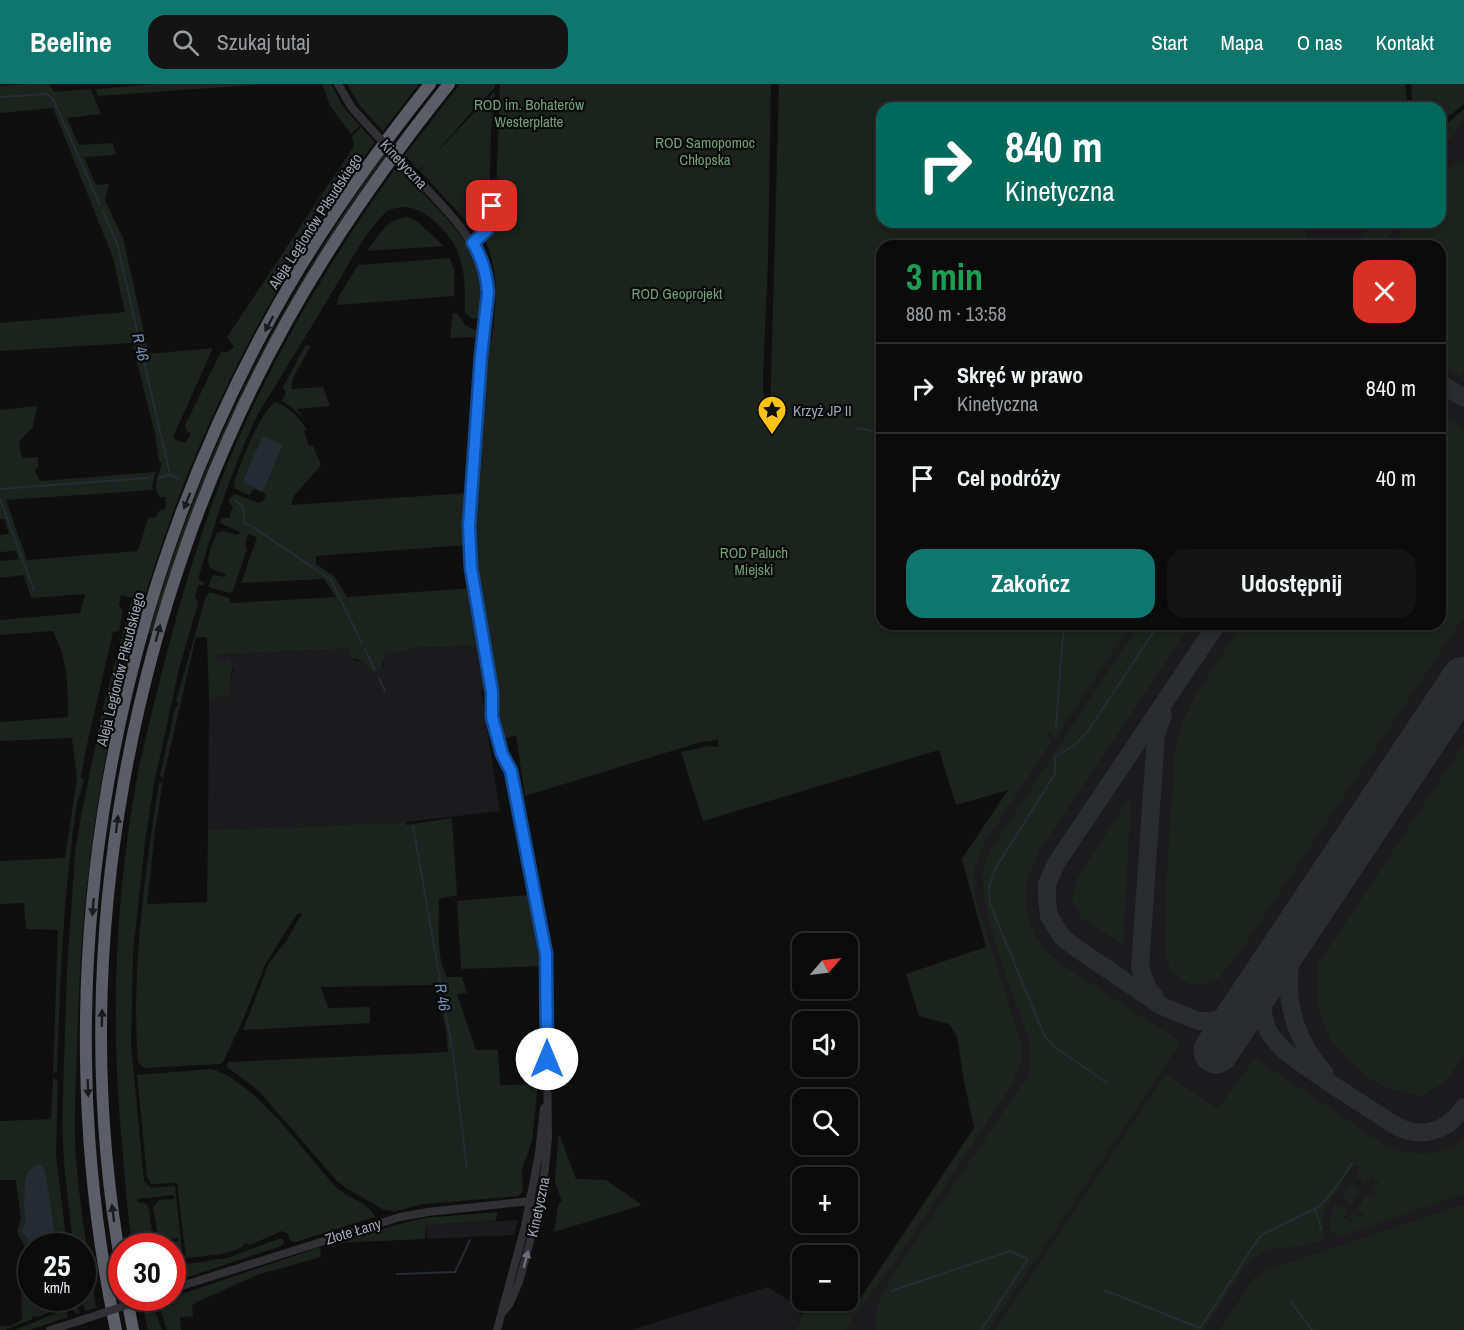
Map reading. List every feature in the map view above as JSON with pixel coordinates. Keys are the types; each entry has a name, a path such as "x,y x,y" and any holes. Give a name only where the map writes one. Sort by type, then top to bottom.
{"highway":[{"name":"Aleja Legionów Piłsudskiego","path":"116,1330 93,1173 87,1065 88,975 99,848 124,703 143,630 178,523 206,452 241,377 279,303 321,235 365,169 430,84"},
{"name":"Aleja Legionów Piłsudskiego","path":"116,1233 105,1124 102,1055 103,976 108,901 119,811 136,719 157,635 188,539 219,461 251,390 286,322 327,253 358,207 449,84"},
{"path":"130,1311 134,1330"}],"street":[{"name":"Kinetyczna","path":"338,84 352,108 461,226 473,243 488,281 485,388"},
{"path":"473,243 488,229 492,206"},
{"name":"Kinetyczna","path":"488,298 481,356 469,515 470,551 492,692 492,717 502,754 511,771 544,943 547,975 547,1155 540,1200 519,1282 510,1303 503,1312"},
{"name":"Kinetyczna","path":"496,1330 503,1312 530,1202 546,1095"},
{"name":"Złote Łany","path":"186,1285 400,1216 540,1200"},
{"path":"50,1330 108,1311"}],"shaded area":[{"path":"1464,119 1464,1204 1271,1268 1255,1276 1219,1330 839,1330 852,1311 858,1311 858,1302 1018,1062 962,859 1118,630 1446,630 1446,240 1309,240 1305,228 1446,228 1446,141 1449,141"},
{"path":"266,437 282,446 264,489 261,491 244,482 244,478 262,438"},
{"path":"483,646 490,689 481,690 500,811 406,822 208,830 209,698 231,697 229,683 234,669 216,660 215,655 349,649 354,660 364,662 371,673 381,670 386,653 409,651 409,648"},
{"path":"41,1165 45,1170 55,1233 22,1232 26,1222 25,1180 29,1170"},
{"path":"518,1220 514,1235 427,1239 426,1225"},
{"path":"768,1287 792,1303 792,1311 800,1311 801,1320 795,1330 631,1330"}],"green space":[{"path":"49,84 54,92 91,89 101,114 67,118 79,145 113,143 116,155 84,157 96,185 109,184 105,200 123,238 149,354 213,348 173,437 185,443 191,434 186,430 185,425 220,354 234,347 227,337 354,146 352,136 361,127 375,142 307,241 248,344 198,449 158,557 125,668 101,782 86,898 75,1107 76,1160 85,1233 72,1233 62,1125 67,969 75,854 103,708 132,598 121,595 119,605 123,611 119,631 113,632 81,778 84,779 77,806 68,875 57,1071 53,1074 58,930 26,929 24,903 0,904 0,861 65,858 77,778 72,738 0,741 0,722 68,717 66,673 62,652 53,631 0,635 0,620 80,613 85,594 31,598 24,575 0,578 0,561 19,559 16,551 0,552 0,535 9,534 4,519 0,519 0,410 37,406 33,427 19,442 23,458 38,457 38,467 35,471 40,481 156,472 152,485 153,490 6,500 27,560 138,551 148,518 156,517 159,511 166,508 165,497 160,497 156,489 162,463 159,462 155,434 132,343 0,351 0,323 125,312 113,258 53,108 0,113 0,86"},
{"path":"157,84 266,84 98,96 95,89"},
{"path":"322,84 331,84 342,105 360,126 351,134 330,106"},
{"path":"347,84 419,84 383,131 360,106"},
{"path":"460,84 495,84 495,88 433,156 495,91 491,131 489,218 481,233 469,224 420,171 424,165 418,170 405,155"},
{"path":"500,84 771,84 768,261 763,377 764,421 770,419 779,84 1405,84 1407,102 876,102 876,228 1305,228 1309,240 876,240 876,630 1127,630 1056,737 1053,737 1052,732 1047,733 1050,744 982,847 973,872 976,899 1021,1043 1022,1059 1012,1084 900,1254 845,1330 795,1330 801,1320 801,1315 813,1311 858,1311 858,1298 861,1298 974,1128 957,1036 949,1024 919,1016 906,974 986,947 962,859 1008,790 956,805 939,750 703,821 681,752 708,746 719,747 718,740 701,742 525,796 516,735 504,739 474,563 477,436 485,341 492,338 496,287 493,262 484,238 495,220"},
{"path":"1411,84 1464,84 1464,104 1446,118 1446,102 1412,102"},
{"path":"1464,109 1464,119 1449,142 1446,142 1446,125"},
{"path":"385,153 386,155 316,260 274,332 236,407 200,491 152,633 149,633 192,505 246,383 277,324 311,266"},
{"path":"1464,161 1464,371 1460,377 1446,367 1446,240 1396,240 1404,228 1446,228 1446,171"},
{"path":"397,166 441,212 470,251 479,277 480,315 474,320 465,313 461,261 457,250 443,229 427,215 412,208 401,207 390,210 377,221 356,252 261,408 238,459 198,579 204,582 204,585 198,585 195,596 198,603 179,669 154,784 145,842 133,954 131,1044 144,1181 151,1188 175,1186 180,1233 157,1233 153,1207 159,1200 174,1199 173,1195 137,1199 138,1202 147,1204 152,1233 131,1233 118,1097 116,1002 120,908 139,767 190,570 225,470 281,351 324,275"},
{"path":"408,217 418,222 444,246 367,251 389,224 400,218"},
{"path":"1371,228 1395,228 1387,240 1358,240"},
{"path":"450,258 454,270 454,296 337,305 339,296 358,265"},
{"path":"453,313 457,313 465,325 477,331 480,337 450,338"},
{"path":"305,346 311,346 293,378 291,389 323,387 330,406 297,409 305,421 293,408 282,401 286,393 283,387"},
{"path":"276,402 297,417 307,430 304,431 309,446 313,446 321,465 294,496 291,505 467,493 467,545 316,556 316,564 334,576 347,597 472,588 483,646 410,648 409,651 386,653 381,670 371,673 364,662 350,657 349,649 216,655 216,660 229,659 231,662 231,697 209,698 207,637 196,637 163,781 160,776 175,708 179,704 176,701 206,596 210,592 229,598 230,603 336,597 324,579 241,583 257,537 248,534 245,545 247,549 233,591 230,593 208,587 213,575 225,577 226,574 211,568 208,561 217,533 223,531 238,535 240,532 220,523 221,518 229,518 233,507 229,503 229,498 235,494 259,503 264,500 266,494 254,489 249,495 236,489 234,483 252,438 270,406"},
{"path":"1446,417 1464,429 1464,617 1243,948 1219,978 1205,985 1189,984 1172,973 1165,955 1167,871 1175,752 1181,725 1196,694 1238,630 1446,630"},
{"path":"1136,630 1187,630 1041,848 1027,879 1025,903 1030,924 1046,951 1064,966 1181,1042 988,1330 876,1330 876,1310 889,1281 1027,1077 1030,1069 1031,1053 1028,1038 986,907 983,874 989,852"},
{"path":"1464,744 1464,1055 1445,1082 1421,1096 1389,1089 1370,1079 1330,1039 1318,1008 1318,964"},
{"path":"163,782 147,904 207,902 208,830 406,822 406,825 452,818 457,895 439,899 439,940 443,969 447,977 462,977 467,993 457,994 476,1050 498,1050 500,1085 538,1084 532,1141 522,1169 523,1191 518,1196 424,1204 395,1211 384,1210 335,1179 259,1091 227,1067 228,1062 448,1052 436,985 321,987 328,1008 370,1007 370,1023 243,1030 269,963 287,940 302,913 297,914 266,963 223,1062 144,1068 138,1062 136,993 141,922 159,783"},
{"path":"1131,800 1123,944 1082,919 1072,901 1076,881 1126,802"},
{"path":"528,895 540,966 461,969 457,901"},
{"path":"1255,1058 1385,1145 1395,1149 1415,1153 1435,1152 1464,1139 1464,1194 1338,1237 1331,1231 1330,1224 1330,1215 1334,1206 1347,1211 1343,1218 1351,1223 1353,1219 1350,1217 1354,1213 1362,1218 1364,1216 1358,1209 1366,1195 1370,1193 1376,1197 1378,1194 1372,1186 1376,1188 1379,1182 1371,1176 1365,1184 1356,1177 1360,1168 1354,1164 1323,1213 1324,1237 1321,1241 1303,1246 1269,1249 1250,1260 1203,1330 995,1330 1166,1074 1218,1109"},
{"path":"211,1069 227,1076 244,1087 278,1119 335,1186 362,1203 375,1217 295,1242 290,1241 288,1234 282,1231 250,1245 246,1243 235,1250 186,1258 186,1233 183,1233 177,1183 151,1184 147,1176 137,1075"},
{"path":"53,1078 58,1082 56,1155 65,1233 18,1234 17,1232 21,1219 16,1180 0,1180 0,1121 51,1119"},
{"path":"560,1136 576,1179 606,1180 642,1205 554,1232 558,1205 562,1201 555,1183 558,1137"},
{"path":"1349,1184 1361,1190 1352,1205 1342,1196"},
{"path":"1464,1204 1464,1330 1219,1330 1255,1276 1271,1268"},
{"path":"498,1212 495,1221 426,1225 425,1239 336,1243 424,1218"},
{"path":"278,1239 285,1242 281,1246 186,1278 186,1264 227,1258"},
{"path":"320,1247 321,1257 257,1275 197,1302 192,1305 193,1316 180,1317 181,1330 167,1330 161,1311 186,1311 186,1293"},
{"path":"22,1311 53,1311 38,1317 32,1316 32,1319 0,1330 0,1326 10,1326 22,1320"},
{"path":"66,1311 68,1317 30,1330 15,1330"},
{"path":"144,1311 155,1311 162,1330 148,1330"}],"waterway":[{"name":"R 46","path":"0,97 47,94 53,99 100,205"},
{"name":"R 46","path":"103,212 117,243 170,475"},
{"path":"856,428 876,432"},
{"name":"R 46","path":"170,475 179,479"},
{"path":"158,478 170,475"},
{"path":"0,489 148,478"},
{"path":"0,499 34,590"},
{"name":"R 46","path":"235,501 244,510 244,524 250,525 331,580 362,643"},
{"path":"1060,671 1063,630"},
{"path":"1107,1083 1053,1046 1044,1035 990,904 989,887 995,869 1055,774 1055,757 1076,744 1090,728 1155,630"},
{"name":"R 46","path":"365,649 375,670"},
{"path":"1056,727 1060,672"},
{"name":"R 46","path":"379,678 385,691"},
{"name":"R 46","path":"413,826 453,1054 467,1169"},
{"path":"1104,1290 1200,1328 1258,1239 1263,1234 1320,1206 1352,1163"},
{"path":"1314,1210 1321,1229"},
{"path":"397,1274 455,1272 470,1240"},
{"path":"891,1291 1010,1251 1028,1259 981,1330"},
{"path":"1291,1302 1312,1330"}],"taxiway":[{"path":"1446,387 1464,398"},
{"path":"1213,630 1057,862 1047,884 1047,901 1049,916 1062,937 1162,1006 1198,1021 1212,1021 1231,1015 1246,1006"},
{"path":"1155,997 1148,989 1140,967 1156,735 1163,715"},
{"path":"1299,927 1289,972 1290,1003 1302,1040 1324,1072"},
{"path":"1266,975 1263,1012 1270,1034 1285,1051 1328,1082 1399,1128 1409,1131 1426,1132 1441,1128 1454,1119 1464,1107"}],"runway":[{"path":"1216,1051 1464,679"}],"place":[{"name":"Krzyż JP II","path":"772,436"}],"route":[{"path":"492,206 488,229 473,243 483,264 488,281 488,293 481,356 469,542 471,568 492,692 492,717 497,740 511,771 542,927 547,975 547,1059"}],"park label":[{"name":"ROD im. Bohaterów Westerplatte","path":"529,112"},
{"name":"ROD Samopomoc Chłopska","path":"705,150"},
{"name":"ROD Geoprojekt","path":"677,293"},
{"name":"ROD Paluch Miejski","path":"754,560"}]}
